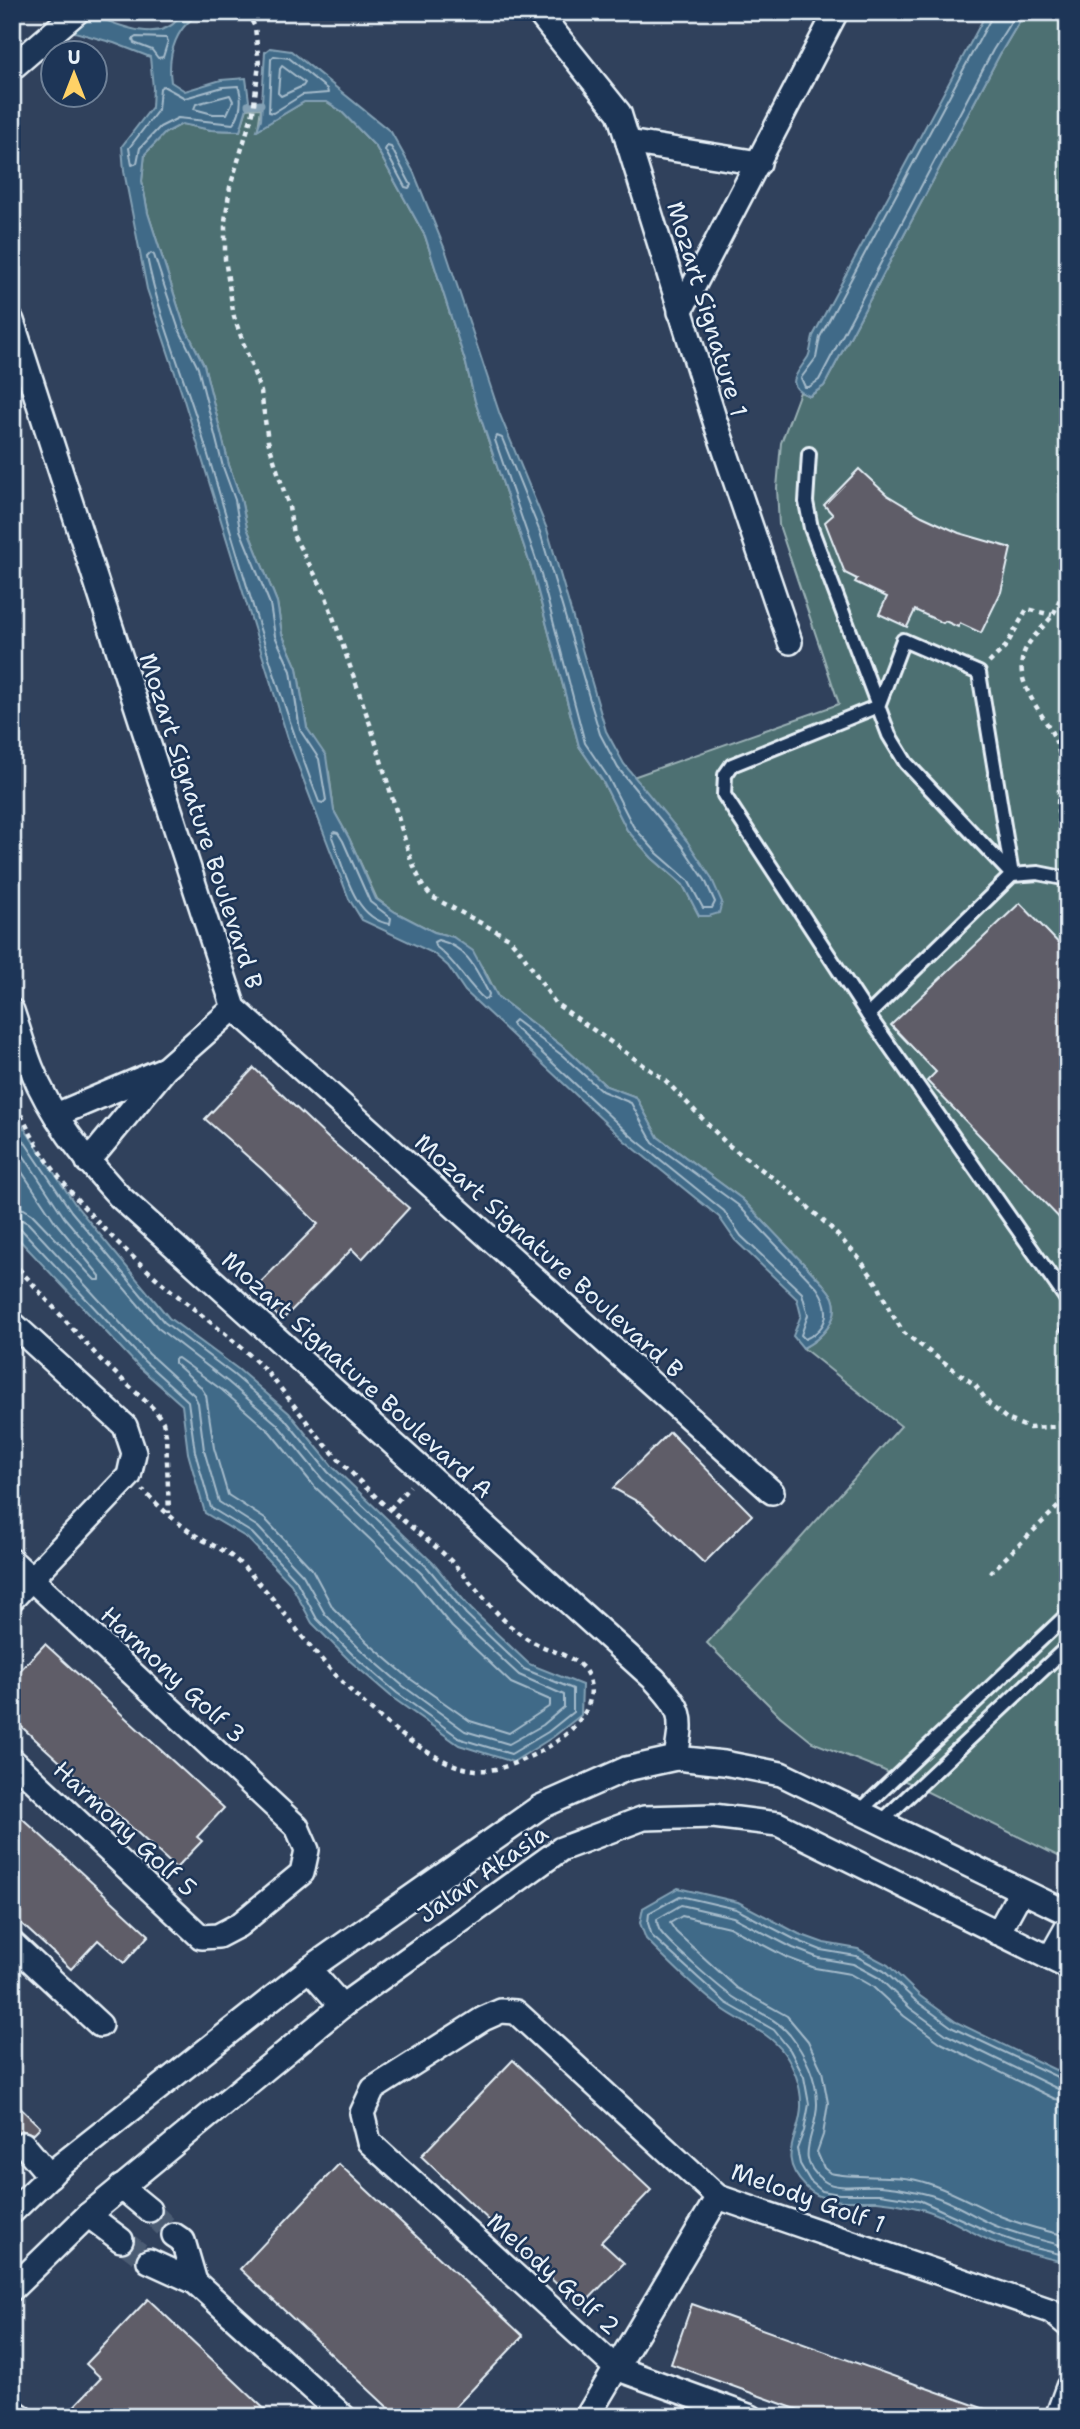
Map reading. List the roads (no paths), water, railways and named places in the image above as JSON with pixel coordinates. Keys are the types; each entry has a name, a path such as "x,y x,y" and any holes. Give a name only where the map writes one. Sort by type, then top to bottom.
{"street":[{"path":"12,68 77,12"},
{"name":"Mozart Signature 1","path":"538,12 619,113 680,312 790,642"},
{"path":"680,312 836,12"},
{"path":"628,142 759,163"},
{"name":"Mozart Signature Boulevard B","path":"12,321 234,1007 772,1492"},
{"path":"88,1162 164,1069 234,1007"},
{"name":"Mozart Signature Boulevard A","path":"12,1011 31,1069 56,1115 88,1162 119,1196 654,1679 677,1703 681,1727 676,1758"},
{"path":"56,1115 164,1069"},
{"path":"12,1323 125,1426 134,1452 129,1476 12,1599"},
{"name":"Harmony Golf 3","path":"12,1561 297,1827 307,1850 302,1873 239,1925 218,1936 201,1937"},
{"name":"Jalan Akasia","path":"17,2199 50,2176 309,1969 540,1807 626,1769 676,1758 724,1763 781,1774 1068,1913"},
{"name":"Harmony Golf 5","path":"12,1760 201,1937"},
{"name":"Jalan Akasia","path":"12,2288 88,2215 342,2006 561,1849 644,1818 713,1816 778,1824 1059,1963"},
{"path":"998,1933 1021,1891"},
{"path":"1059,1963 1068,1926"},
{"path":"12,1943 100,2025"},
{"path":"309,1969 342,2006"},
{"name":"Melody Golf 1","path":"362,2113 373,2089 483,2018 501,2011 516,2012 718,2197 1051,2311 1068,2325"},
{"name":"Melody Golf 2","path":"362,2113 369,2142 616,2368 751,2417"},
{"path":"23,2144 50,2176"},
{"path":"121,2187 149,2210"},
{"path":"587,2417 718,2197"},
{"path":"88,2215 121,2241"},
{"path":"174,2235 183,2241 195,2282"},
{"path":"149,2261 195,2282 344,2417"},
{"path":"1056,2417 1068,2387"},
{"path":"12,2410 22,2417"}],"lane":[{"path":"810,454 806,502 811,528 889,735 905,763 1012,875"},
{"path":"1012,875 979,673 903,640 878,706 732,765 725,775 724,795 869,1015 1068,1301"},
{"path":"869,1015 1012,875 1038,873 1068,879"},
{"path":"859,1812 1068,1614"},
{"path":"881,1822 1068,1646"}],"water":[{"path":"86,12 123,27 151,31 174,23 182,12 205,12 195,17 180,32 172,50 171,82 185,91 221,80 246,78 249,101 240,131 211,130 182,124 165,133 145,154 142,181 148,213 184,325 204,365 247,528 277,602 282,634 297,668 307,728 326,756 334,811 376,899 434,932 453,937 473,951 498,997 567,1050 606,1086 636,1097 658,1137 742,1199 823,1284 830,1292 835,1306 832,1321 822,1334 803,1348 793,1336 801,1315 797,1299 735,1240 719,1217 625,1141 465,991 448,966 433,953 362,920 349,899 289,742 147,289 124,171 122,146 152,107 150,57 108,41 108,38 96,38 71,31"},
{"path":"987,12 1025,12 1000,54 824,386 809,396 796,388 794,383 809,355 813,336"},
{"path":"270,48 291,51 391,132 414,173 446,252 500,415 547,529 606,731 624,764 687,841 711,877 722,902 719,913 699,916 683,885 652,858 627,830 602,780 579,746 533,573 475,401 466,364 425,236 376,147 341,111 327,102 304,102 257,130 261,119 265,52"},
{"path":"12,1110 77,1207 169,1318 238,1369 289,1413 333,1467 433,1563 471,1609 529,1664 582,1685 581,1715 553,1737 513,1762 459,1745 393,1698 350,1661 312,1623 291,1584 247,1538 205,1513 188,1453 182,1405 138,1366 12,1232"},
{"path":"678,1888 738,1902 799,1934 824,1943 858,1949 888,1965 920,1996 956,2022 1068,2076 1068,2263 1000,2245 923,2209 882,2201 830,2200 806,2187 796,2175 790,2155 800,2115 801,2097 788,2058 770,2038 720,2007 646,1939 640,1923 643,1908"}],"waterway":[{"path":"248,105 261,104"}],"tunnel":[{"path":"149,2210 174,2235"},
{"path":"121,2240 149,2261"}]}
